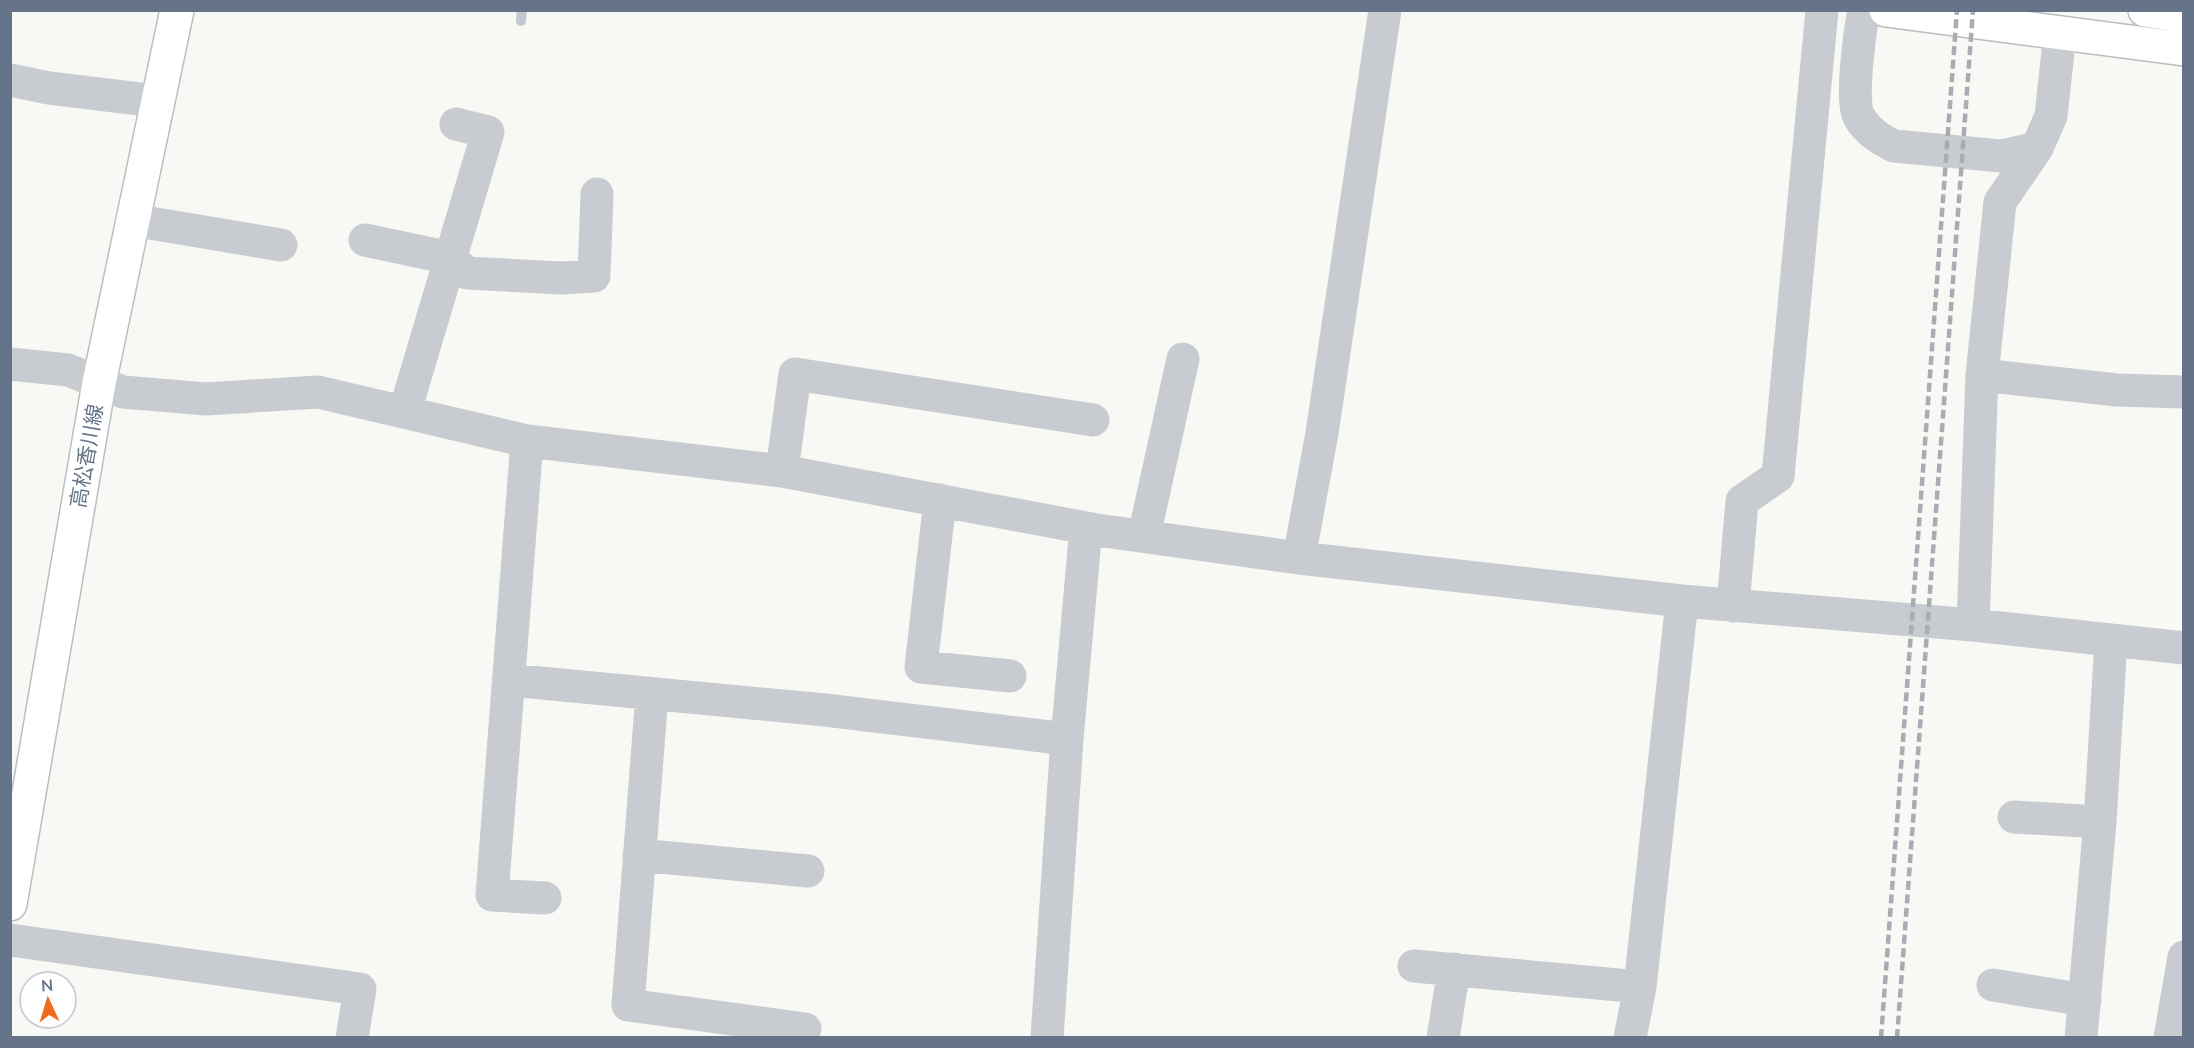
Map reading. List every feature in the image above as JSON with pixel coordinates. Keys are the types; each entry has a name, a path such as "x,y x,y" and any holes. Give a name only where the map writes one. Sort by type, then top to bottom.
{"main road":[{"name":"高松香川線","path":"10,904 15,843 99,383 156,101 177,10"},
{"path":"1886,10 2184,49"},
{"path":"2145,10 2184,16"}],"street":[{"path":"1299,558 1322,433 1385,10"},
{"path":"1733,606 1742,501 1778,476 1822,10"},
{"path":"1864,10 1858,45 1858,114 1868,129 1879,139 1894,146 2001,156 2037,148"},
{"path":"1973,626 1983,375 2000,202 2037,148 2051,116 2060,33"},
{"path":"10,80 49,88 156,101"},
{"path":"405,411 488,132 456,124"},
{"path":"365,240 450,258 467,273 561,278 594,276 597,194"},
{"path":"132,220 281,244"},
{"path":"1144,536 1183,359"},
{"path":"10,364 68,370 123,392 206,399 318,392 527,441 782,471 1086,528 1299,558 1682,601 1973,626 2184,648"},
{"path":"782,471 795,374 1093,420"},
{"path":"1983,375 2117,390 2184,392"},
{"path":"527,441 492,895 545,898"},
{"path":"940,500 921,667 1010,676"},
{"path":"1047,1038 1067,739 1086,528"},
{"path":"1630,1038 1640,987 1682,601"},
{"path":"2081,1038 2100,822 2110,640"},
{"path":"509,680 1067,739"},
{"path":"651,694 628,1005 805,1029"},
{"path":"2014,817 2100,822"},
{"path":"639,855 808,871"},
{"path":"10,940 360,989 352,1038"},
{"path":"2170,1038 2181,997 2184,957"},
{"path":"1414,966 1640,987"},
{"path":"1443,1038 1454,969"},
{"path":"1993,985 2085,999"}],"waterway":[{"path":"521,21 522,10"}],"railway":[{"path":"1881,1038 1957,10"},
{"path":"1897,1038 1973,10"}]}
